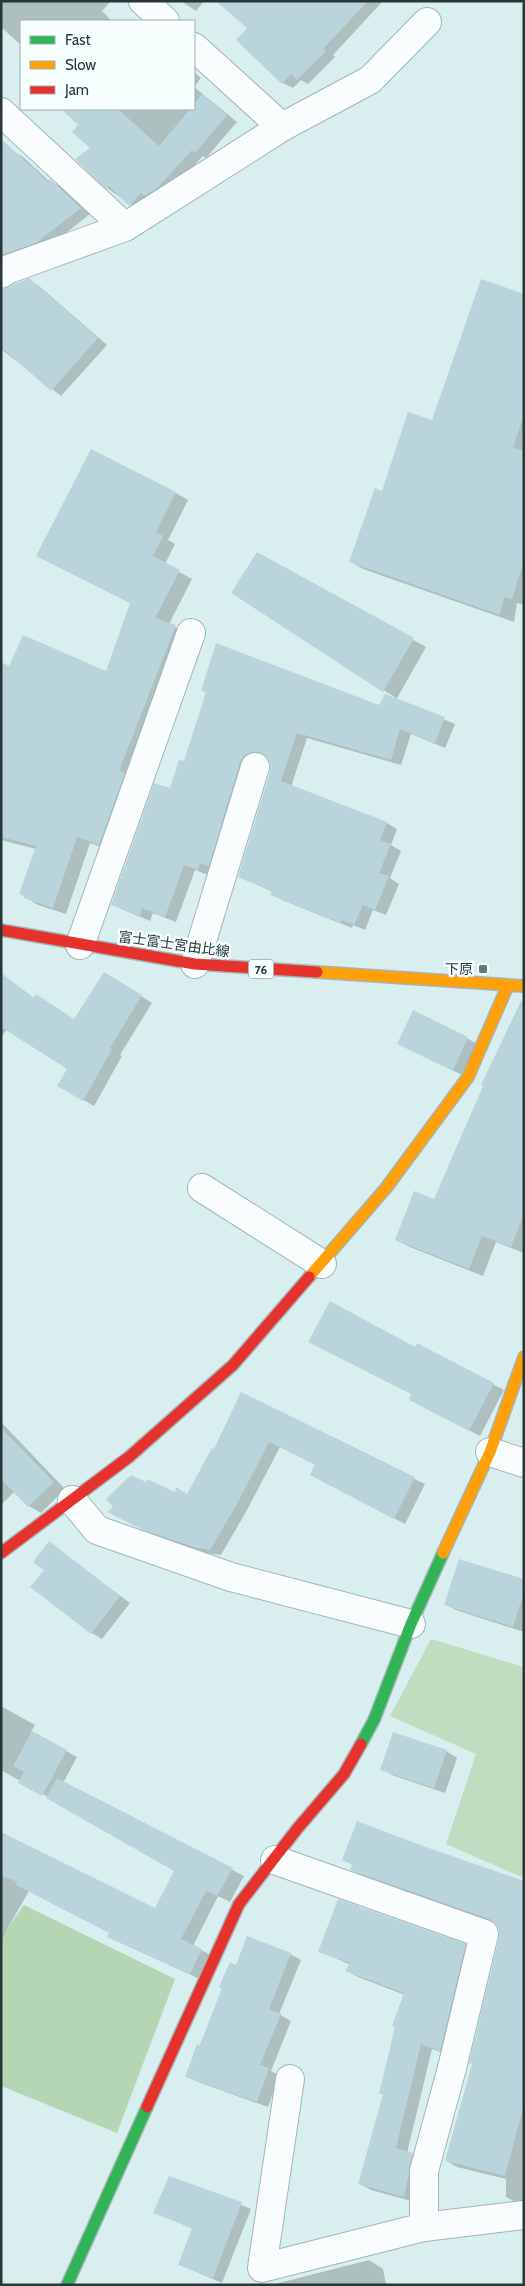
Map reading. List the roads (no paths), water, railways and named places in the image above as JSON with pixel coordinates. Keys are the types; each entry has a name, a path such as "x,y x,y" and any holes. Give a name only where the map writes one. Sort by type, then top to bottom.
{"street":[{"path":"143,1 164,20"},
{"path":"1,274 9,269 125,227 282,127 370,80 427,22"},
{"path":"195,48 282,127"},
{"path":"1,112 125,227"},
{"path":"80,945 192,633"},
{"path":"195,964 255,766"},
{"name":"富士富士宮由比線","path":"1,930 195,964 524,986"},
{"path":"4,1546 72,1500 129,1457 233,1365 386,1188 468,1077 508,985"},
{"path":"202,1188 322,1264"},
{"path":"67,2285 239,1904 344,1774 374,1720 411,1624 490,1452 524,1357"},
{"path":"490,1452 524,1462"},
{"path":"72,1500 97,1530 231,1578 411,1624"},
{"path":"275,1860 484,1934 452,2068 424,2171 424,2227"},
{"path":"290,2079 262,2268 424,2227 524,2215"}],"place":[{"name":"下原","path":"483,969"}]}
